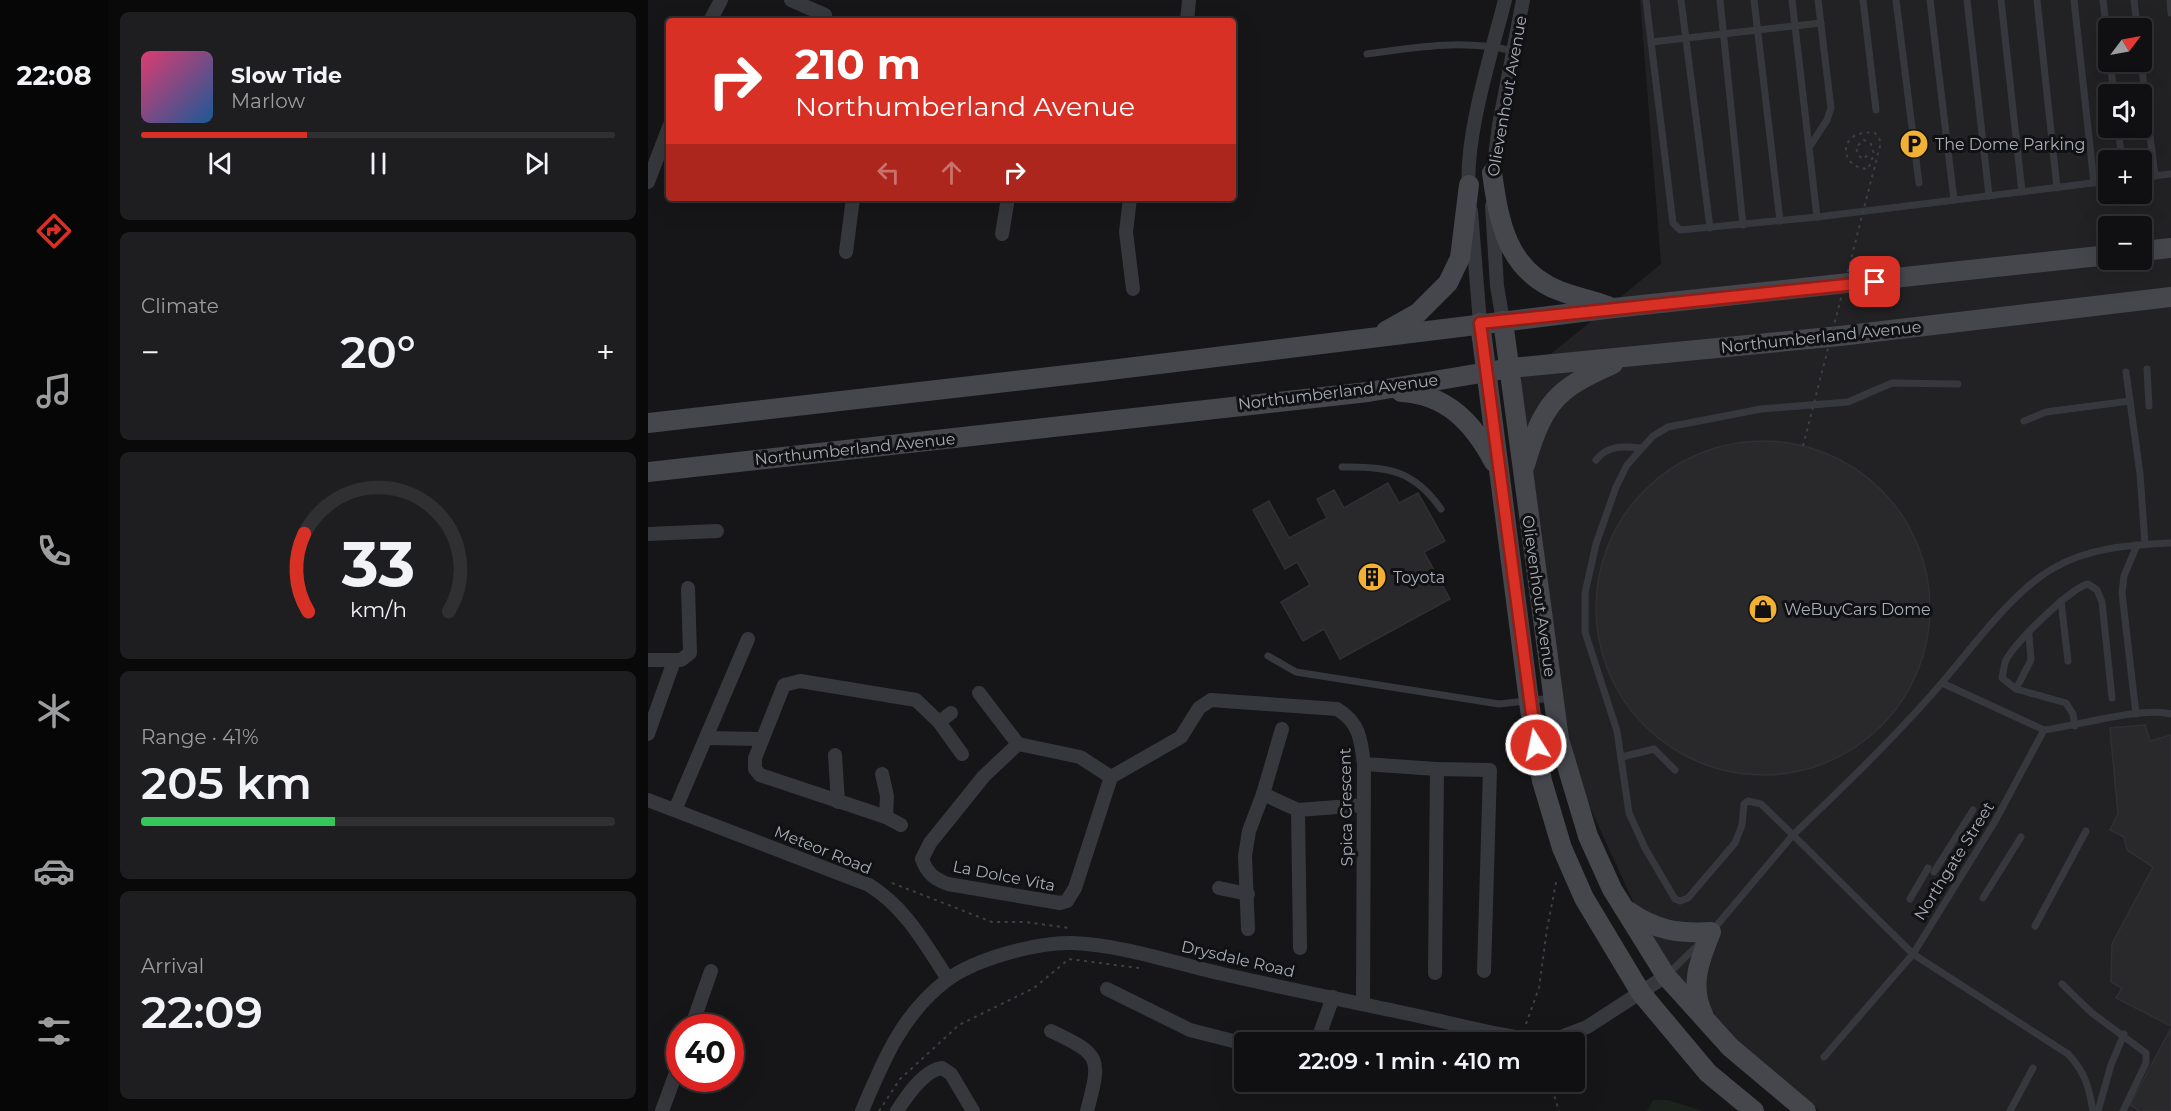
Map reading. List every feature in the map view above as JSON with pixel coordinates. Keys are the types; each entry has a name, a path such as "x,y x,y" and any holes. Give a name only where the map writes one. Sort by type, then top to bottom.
{"main road":[{"path":"1492,173 1499,219 1506,240 1522,264 1552,288 1614,308"},
{"path":"1378,336 1418,314 1448,283 1460,258 1469,185"},
{"path":"2152,250 2171,248"},
{"path":"648,423 1102,372 1480,323 2098,256"},
{"name":"Northumberland Avenue","path":"648,472 1368,392 1510,368 1840,336 2171,297"},
{"name":"Olievenhout Avenue","path":"1503,321 1559,739 1588,836 1612,889 1666,976 1730,1047 1806,1111"},
{"name":"Olievenhout Avenue","path":"1480,323 1528,699 1542,781 1562,848 1584,898 1641,993 1708,1073 1754,1111"},
{"path":"1523,472 1539,423 1559,395 1575,382 1629,357"},
{"path":"1368,392 1419,394 1455,410 1484,443 1501,476"},
{"path":"1624,908 1647,925 1664,931 1711,932 1700,959 1695,983 1699,1006 1707,1022"}],"street":[{"path":"712,18 721,0"},
{"path":"791,0 825,15"},
{"path":"1187,18 1189,0"},
{"name":"Olievenhout Avenue","path":"1480,323 1468,169 1473,131 1505,0"},
{"name":"Olievenhout Avenue","path":"1503,321 1491,224 1492,173 1523,0"},
{"path":"648,182 666,135"},
{"path":"846,252 853,201"},
{"path":"1002,234 1008,201"},
{"path":"1130,201 1126,232 1133,289"},
{"path":"648,534 717,531"},
{"path":"648,660 684,659 691,650 688,588"},
{"path":"675,810 748,639"},
{"path":"648,734 674,661"},
{"path":"901,825 886,817 760,775 754,763 761,739 784,685 800,681 916,700 939,722 962,754"},
{"path":"979,693 1018,744 1080,757 1111,777"},
{"name":"Spica Crescent","path":"1111,777 1181,737 1199,708 1211,700 1337,709 1356,726 1361,737 1364,764 1363,1004"},
{"path":"939,722 951,713"},
{"path":"1248,929 1246,843 1282,729"},
{"path":"706,738 761,739"},
{"name":"La Dolce Vita","path":"1018,744 984,776 925,850 922,859 924,866 935,879 1054,904 1066,900 1075,888 1111,777"},
{"path":"835,755 838,802"},
{"path":"1364,764 1490,770 1484,971"},
{"path":"1435,973 1437,769"},
{"path":"882,774 887,796 886,817"},
{"path":"1263,794 1298,810 1364,805"},
{"name":"Meteor Road","path":"648,800 875,889 898,907 910,921 948,979"},
{"path":"1298,810 1300,948"},
{"path":"1218,888 1248,894"},
{"name":"Drysdale Road","path":"862,1111 885,1055 917,1008 948,979 986,960 1021,951 1070,943 1125,950 1227,975 1529,1039 1558,1038 1587,1027 1666,976"},
{"path":"696,1014 711,971"},
{"path":"1107,989 1190,1030 1234,1041"},
{"path":"1321,1032 1333,997"},
{"path":"1051,1031 1080,1044 1095,1060 1096,1077 1087,1111"},
{"path":"897,1111 914,1089 934,1070 942,1068 951,1074 974,1111"},
{"path":"663,1111 670,1092"}],"lane":[{"path":"1646,0 1673,223 1680,230 1817,218 2098,182"},
{"path":"1681,0 1710,228"},
{"path":"1720,0 1743,225"},
{"path":"1754,0 1780,221"},
{"path":"1792,0 1817,218"},
{"path":"1809,147 1832,108 1818,0"},
{"path":"1863,0 1876,110"},
{"path":"1896,0 1919,183"},
{"path":"1930,0 1954,200"},
{"path":"1967,0 1989,196"},
{"path":"2001,0 2022,192"},
{"path":"2037,0 2057,188"},
{"path":"2074,0 2094,183"},
{"path":"2103,0 2105,18"},
{"path":"2134,0 2136,18"},
{"path":"2170,0 2171,13"},
{"path":"1651,42 1821,23"},
{"path":"1367,54 1430,45 1493,46 1515,51"},
{"path":"2142,72 2155,176"},
{"path":"2152,176 2171,174"},
{"path":"2147,369 2149,406"},
{"path":"2126,372 2140,474 2141,545 2124,576 2122,593 2136,714"},
{"path":"1958,384 1892,383 1848,402 1761,409 1668,427 1653,436 1640,448 1628,465 1610,502 1585,593 1585,632 1617,731 1629,813 1645,848 1677,900 1688,898 1735,843 1742,825 1744,804 1748,801 1761,804 1912,954 2068,1054 2081,1067 2089,1084 2093,1111"},
{"path":"2024,421 2046,412 2130,401"},
{"path":"1596,460 1609,449 1616,447 1640,448"},
{"path":"1342,467 1383,467 1412,478 1442,509"},
{"path":"1666,976 1711,932 1792,835 1860,771 1942,683 2015,599 2052,569 2094,552 2171,543"},
{"path":"2075,726 2073,714 2066,703 2016,689 2002,678 2006,660 2061,601 2080,586 2088,584 2097,590 2102,602 2112,698"},
{"path":"2061,601 2068,661"},
{"path":"2016,689 2031,660 2029,635"},
{"path":"1268,656 1286,667 1311,675 1499,704 1553,698"},
{"path":"1942,683 2044,730 2136,714 2158,712 2171,714"},
{"name":"Northgate Street","path":"1824,1057 1912,954 2014,790 2044,730"},
{"path":"1622,757 1654,749 1675,770"},
{"path":"1910,899 1973,810"},
{"path":"2035,926 2086,831"},
{"path":"1983,898 2021,837"},
{"path":"2062,984 2092,1013 2144,1050 2147,1058 2123,1111"},
{"path":"2098,1111 2124,1034"},
{"path":"2010,1111 2033,1068"}],"path":[{"path":"1803,446 1881,142 1875,133 1864,132 1852,135 1847,143 1846,153 1850,162 1858,169 1868,170 1874,154 1871,144 1864,140 1856,147 1857,155 1863,159 1868,155"},
{"path":"1523,1030 1534,1008 1539,988 1547,929 1558,876 1554,870"},
{"path":"889,883 900,885 992,922 1025,922 1070,928"},
{"path":"879,1111 900,1079 959,1025 1034,988 1069,959 1140,968"},
{"path":"1553,1092 1559,1111"}],"shaded area":[{"path":"1640,0 2171,0 2171,1111 1820,1111 1754,1062 1682,980 1647,932 1572,768 1519,380 1661,264"},
{"path":"1653,1100 1668,1100 1703,1111 1647,1111"}],"building":[{"name":"WeBuyCars Dome","path":"1763,441 1796,444 1827,454 1856,469 1881,490 1902,515 1917,544 1927,575 1930,608 1927,641 1917,672 1902,701 1881,726 1856,747 1827,762 1796,772 1763,775 1730,772 1699,762 1670,747 1645,726 1624,701 1609,672 1599,641 1596,608 1599,575 1609,544 1624,515 1645,490 1670,469 1699,454 1730,444"},
{"name":"Toyota","path":"1388,483 1399,503 1418,493 1445,541 1424,552 1450,599 1340,659 1324,629 1303,641 1281,602 1310,585 1297,562 1285,569 1253,510 1269,501 1289,538 1327,518 1317,499 1334,490 1344,508"},
{"path":"2145,725 2150,741 2171,735 2171,1026 2116,998 2122,988 2111,982 2112,944 2153,867 2127,850 2124,837 2110,830 2118,814 2110,728"},
{"path":"2171,1028 2171,1111 2140,1111 2130,1105"}],"place":[{"name":"The Dome Parking","path":"1914,144"},
{"name":"Toyota","path":"1372,577"},
{"name":"WeBuyCars Dome","path":"1763,609"}],"route":[{"path":"1536,745 1480,323 1875,282"}]}
